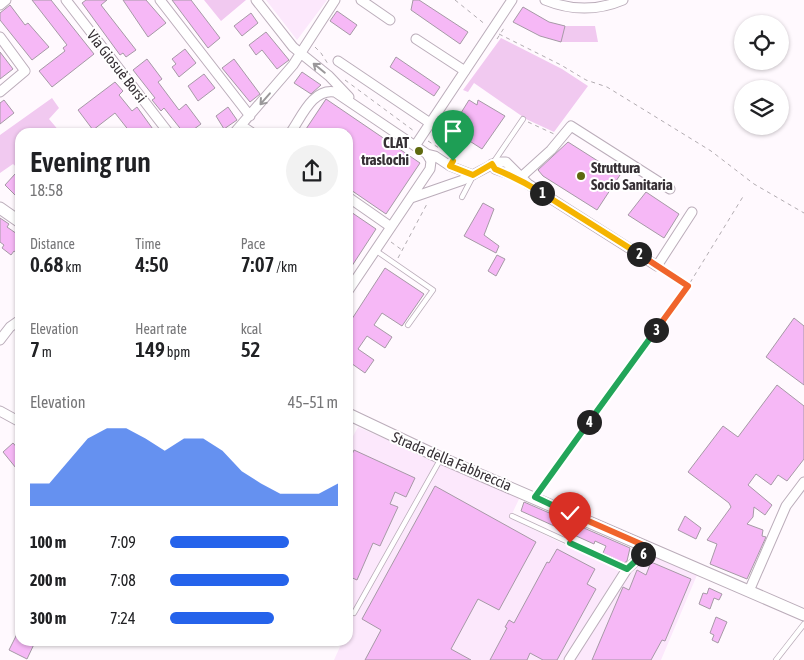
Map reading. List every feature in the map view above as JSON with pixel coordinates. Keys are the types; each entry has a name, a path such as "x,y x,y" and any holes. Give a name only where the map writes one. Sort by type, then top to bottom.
{"street":[{"path":"0,5 6,0"},
{"name":"Via Giosuè Borsi","path":"66,0 165,128"},
{"path":"160,0 250,116"},
{"path":"256,0 300,53 329,76 362,110"},
{"path":"239,128 281,81 335,0"},
{"path":"361,0 390,20"},
{"path":"415,146 512,0"},
{"path":"545,0 562,7 583,10 608,6 623,0"},
{"path":"0,37 25,71 0,92"},
{"path":"416,39 465,71"},
{"path":"335,65 430,123"},
{"path":"294,128 316,95 325,90 335,92 427,154 435,156 450,166 473,175"},
{"path":"520,178 571,126 670,189"},
{"path":"353,283 430,169 431,161 427,154"},
{"path":"411,198 463,180 492,164 501,161 506,162 520,178 657,266 692,212"},
{"path":"353,201 391,227"},
{"path":"0,208 15,218"},
{"path":"0,340 15,324"},
{"path":"0,411 15,419"},
{"name":"Strada della Fabbreccia","path":"353,416 441,458 535,497 804,615"},
{"path":"750,591 786,506 804,482"},
{"path":"569,660 627,569 650,548"}],"lane":[{"path":"492,164 522,119"},
{"path":"462,197 473,175"},
{"path":"463,180 466,190"},
{"path":"375,250 433,290 408,325"},
{"path":"354,613 441,458"},
{"path":"512,516 627,569"},
{"path":"776,660 804,624"}],"path":[{"path":"455,0 493,30 522,47 561,64 586,80 607,87 711,151 754,184 804,214"},
{"path":"306,41 335,65"},
{"path":"344,80 388,114 444,151"},
{"path":"522,119 561,138"},
{"path":"535,497 688,286 744,195"},
{"path":"395,264 428,201"},
{"path":"384,237 402,250"},
{"path":"657,266 688,286"}],"shaded area":[{"path":"204,0 246,0 221,21"},
{"path":"266,0 327,0 297,40"},
{"path":"565,26 595,26 598,42 561,42"},
{"path":"501,38 562,69 588,86 554,132 526,119 474,83 468,92 463,90"},
{"path":"52,98 59,108 49,119 57,128 15,128 15,166 13,164 0,173 0,135"},
{"path":"358,427 520,497 510,518 619,571 564,660 334,660 340,646 353,646 353,436"},
{"path":"649,554 697,575 661,660 574,660 612,598 635,568"}],"building":[{"path":"32,0 51,0 94,54 52,87 39,71 65,51 63,48 67,45"},
{"path":"86,0 107,0 101,5 136,50 126,57 123,53 120,55 82,3"},
{"path":"123,0 146,0 166,23 148,37"},
{"path":"172,0 191,0 220,38 208,48"},
{"path":"413,0 419,0 468,32 460,44 411,10"},
{"path":"10,5 25,25 28,23 49,47 32,60 0,20 0,13"},
{"path":"523,7 549,22 565,26 561,42 540,36 513,22"},
{"path":"337,11 357,25 350,35 330,21"},
{"path":"251,13 258,23 242,36 234,26"},
{"path":"266,32 289,60 277,69 262,50 256,55 249,45"},
{"path":"185,49 196,63 179,77 172,67 176,64 172,59"},
{"path":"0,52 13,69 0,79"},
{"path":"396,57 440,87 434,96 390,67"},
{"path":"147,59 162,79 158,82 179,110 186,104 201,124 196,128 180,128 164,108 161,111 152,100 155,98 133,70"},
{"path":"234,59 260,94 250,102 222,68"},
{"path":"302,72 321,85 311,94 294,83"},
{"path":"204,74 215,88 198,101 188,86"},
{"path":"115,82 123,91 119,95 132,111 137,107 152,128 127,128 115,113 96,128 92,128 78,110"},
{"path":"326,99 420,163 386,214 353,191 353,128 307,128"},
{"path":"4,100 14,113 0,124 0,103"},
{"path":"469,100 477,105 478,100 505,116 482,149 451,129"},
{"path":"228,107 237,120 223,128 216,116"},
{"name":"Struttura Socio Sanitaria","path":"568,142 620,175 597,210 543,176 538,170"},
{"path":"15,174 15,195 5,185"},
{"path":"646,192 679,214 664,238 628,215"},
{"path":"483,203 494,209 484,235 499,246 496,253 464,236"},
{"path":"353,213 376,229 353,264"},
{"path":"0,218 9,224 7,227 15,233 15,252 11,255 2,248 4,245 0,242"},
{"path":"497,255 505,259 496,276 488,271"},
{"path":"385,268 424,294 402,326 382,313 374,325 392,337 385,348 367,336 358,349 374,360 365,373 353,365 353,317"},
{"path":"794,318 804,326 804,385 766,357"},
{"path":"777,385 804,406 804,459 787,481 778,475 771,485 756,474 748,485 772,505 765,515 754,507 753,517 747,524 763,530 762,536 766,537 747,579 710,564 717,544 707,540 731,507 729,503 688,472 723,426 738,437"},
{"path":"13,443 15,445 15,467 3,452"},
{"path":"354,450 415,478 406,497 395,492 390,504 398,507 380,546 373,543 357,580 353,578"},
{"path":"435,486 536,542 499,610 478,599 451,649 471,660 365,660 381,630 362,619"},
{"path":"524,502 630,548 627,561 624,563 603,553 606,546 595,541 594,544 521,511"},
{"path":"685,516 701,528 696,539 678,530"},
{"path":"557,549 595,569 587,584 596,589 557,660 543,660 530,653 527,660 490,660 507,628 505,627 509,620 514,623 547,562 549,563"},
{"path":"651,562 691,579 665,641 662,640 651,660 592,660 623,587 629,590 637,570 646,575"},
{"path":"709,588 722,594 719,600 714,598 710,609 699,604 703,593 707,594"},
{"path":"716,617 727,622 718,643 712,640 714,635 710,633"},
{"path":"15,638 15,646 33,646 27,659 9,650"}],"place":[{"name":"CLAT traslochi","path":"419,151"},
{"name":"Struttura Socio Sanitaria","path":"581,176"}],"route":[{"path":"453,161 450,166 473,175 492,164 495,169 520,178 688,286 535,497 650,548 627,569 570,543"}]}
